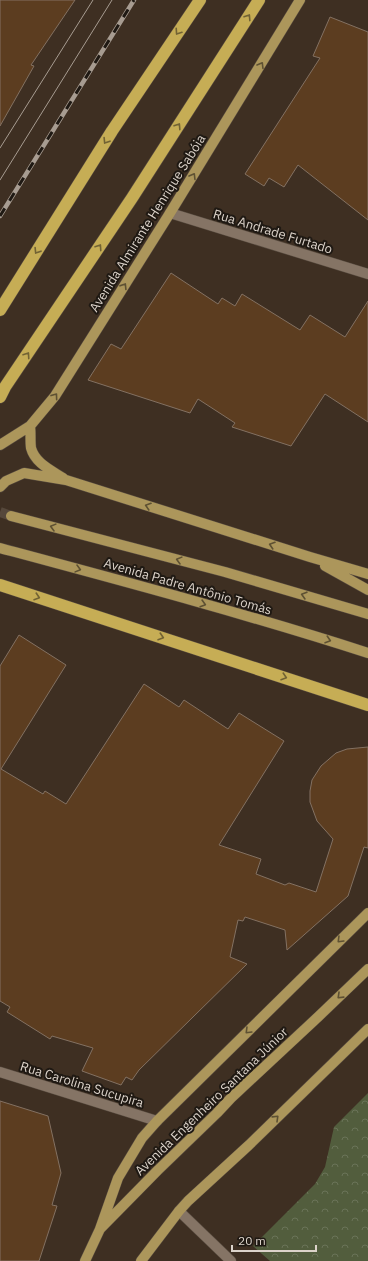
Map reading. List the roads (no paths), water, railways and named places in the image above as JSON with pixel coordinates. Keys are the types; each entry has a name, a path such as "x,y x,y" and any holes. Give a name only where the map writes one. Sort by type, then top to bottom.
{"highway":[{"path":"0,310 112,131 200,0"},
{"name":"Avenida Almirante Henrique Sabóia","path":"0,397 5,387 136,192 259,0"},
{"path":"0,585 368,705"}],"main road":[{"name":"Avenida Almirante Henrique Sabóia","path":"0,445 30,426 55,396 170,213 300,0"},
{"path":"30,426 32,448 37,460 66,480"},
{"path":"0,487 6,481 24,474 66,480 368,574"},
{"name":"Avenida Padre Antônio Tomás","path":"11,516 225,572 368,614"},
{"name":"Avenida Padre Antônio Tomás","path":"0,548 201,603 368,653"},
{"path":"310,557 368,590"},
{"path":"100,1229 118,1178 142,1138 157,1121 368,913"},
{"name":"Avenida Engenheiro Santana Júnior","path":"85,1261 100,1229 231,1098 368,968"},
{"path":"141,1261 179,1211 368,1029"}],"street":[{"name":"Rua Andrade Furtado","path":"170,213 368,274"},
{"name":"Rua Carolina Sucupira","path":"0,1072 157,1121"},
{"path":"179,1211 231,1261"}],"tunnel":[{"path":"0,512 11,516"}],"tram line":[{"path":"0,148 93,0"},
{"path":"0,180 112,0"}],"railway":[{"path":"0,216 134,0"}]}
